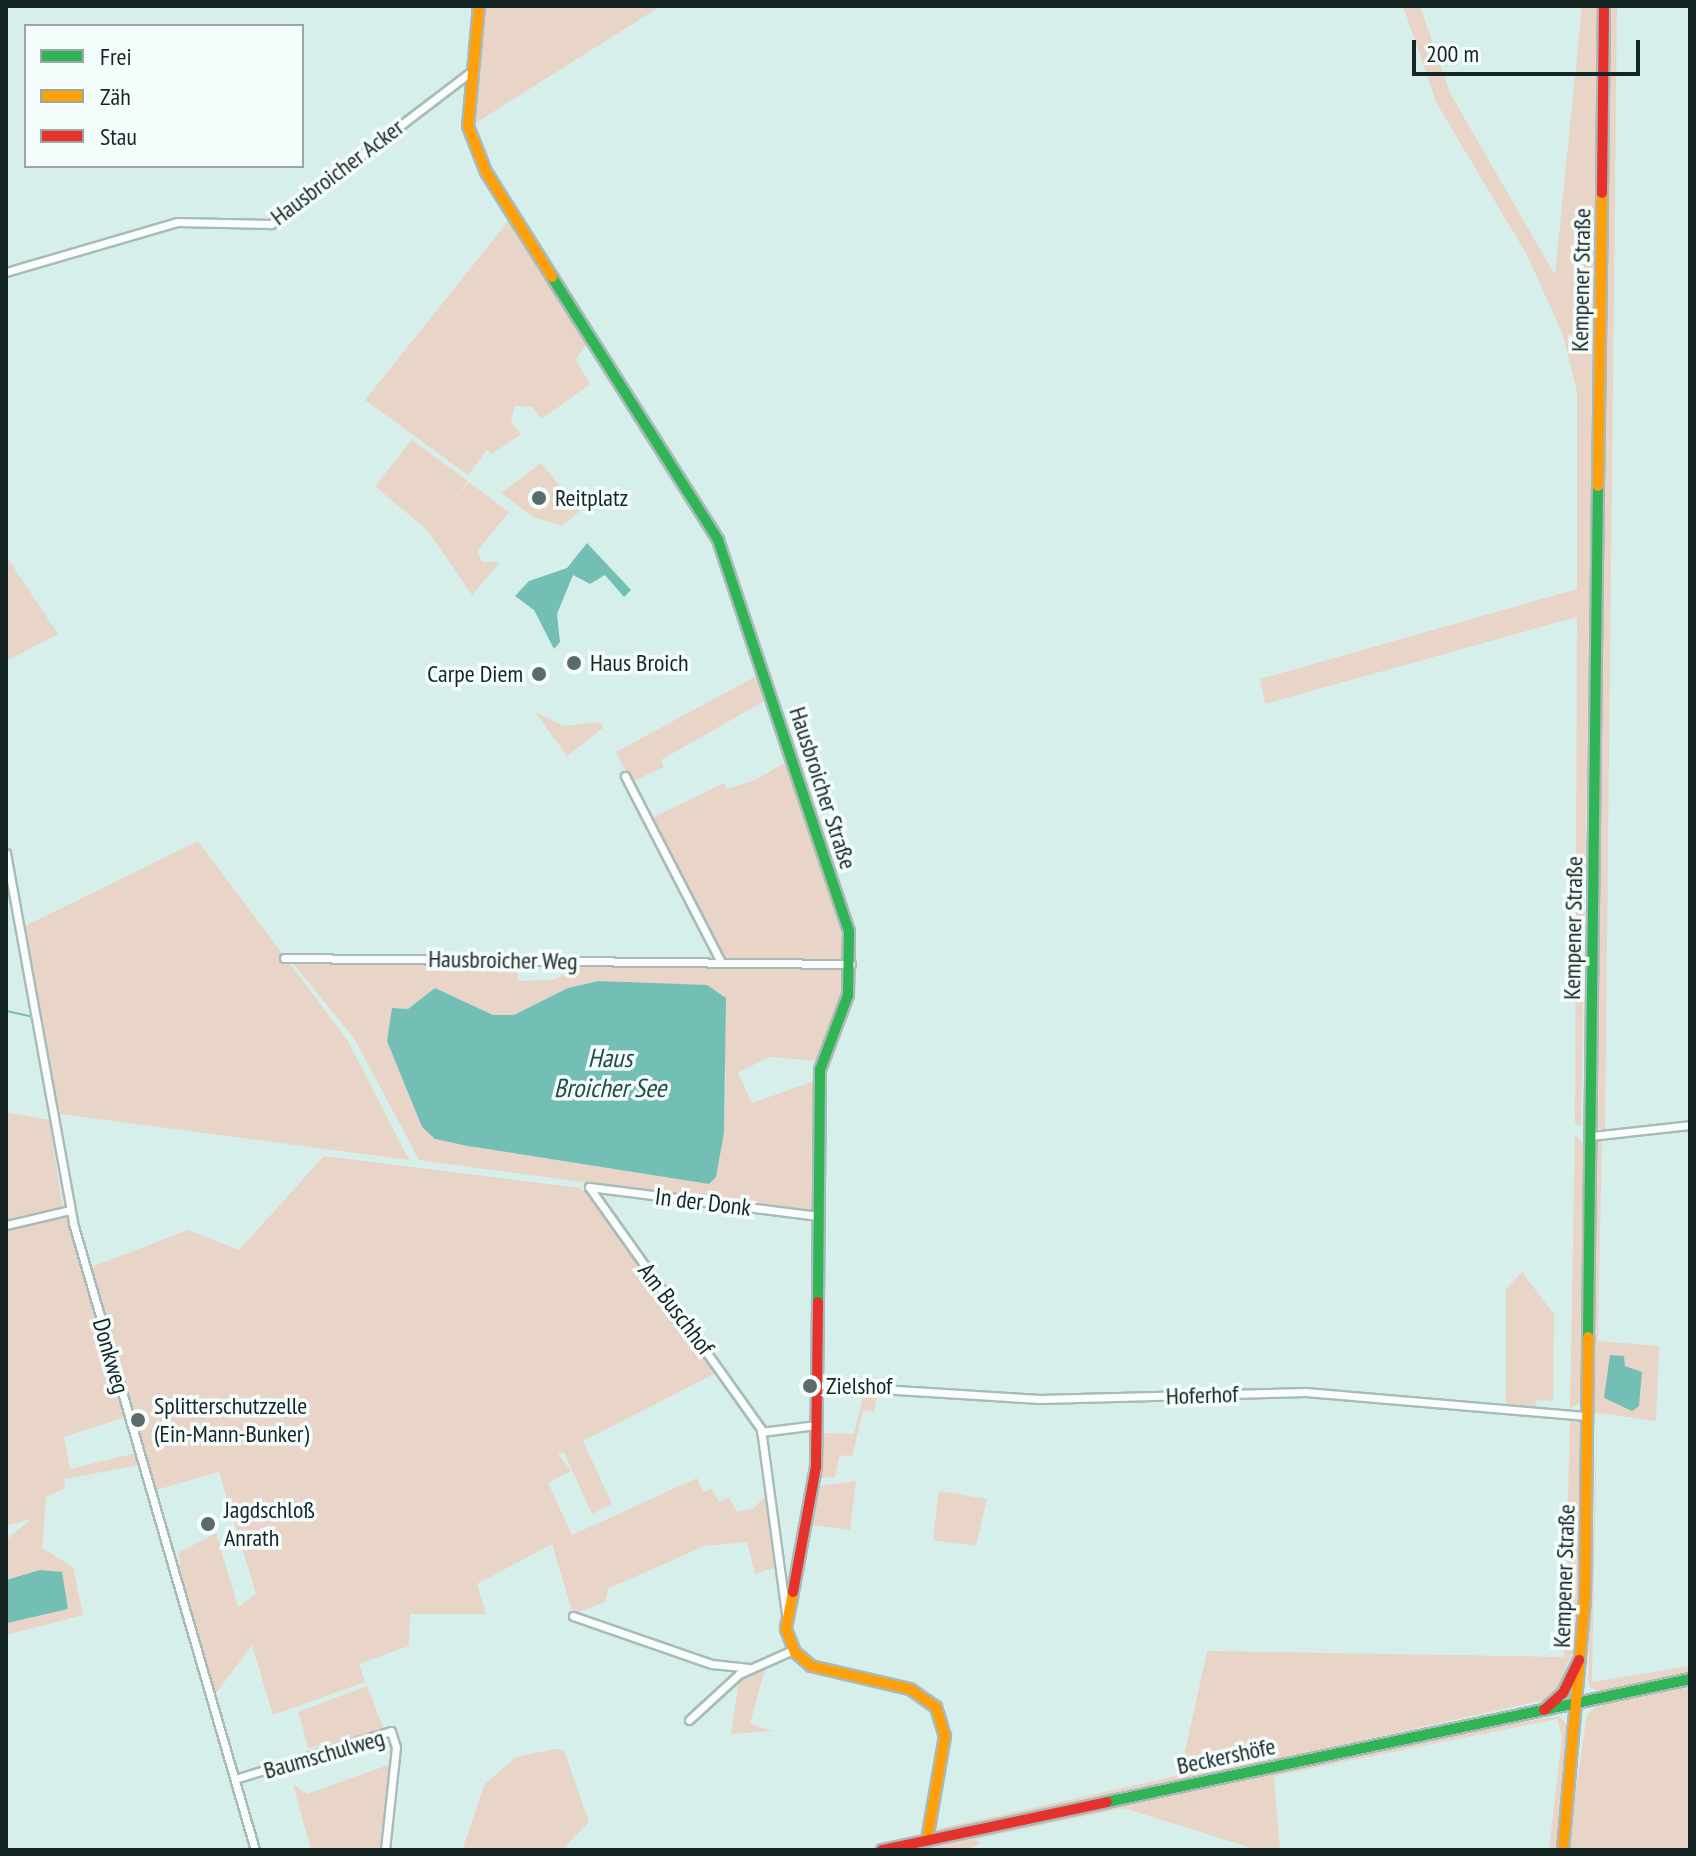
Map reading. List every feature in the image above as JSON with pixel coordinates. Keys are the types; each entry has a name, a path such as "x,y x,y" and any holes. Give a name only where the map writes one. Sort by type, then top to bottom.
{"street":[{"name":"Hausbroicher Straße","path":"479,6 469,73 468,126 486,172 726,559 849,932 853,964 820,1070 817,1425 811,1505 786,1615 793,1650"},
{"name":"Kempener Straße","path":"1563,1850 1583,1648 1604,6"},
{"name":"Hausbroicher Acker","path":"6,272 173,223 271,224 469,73"},
{"path":"625,776 721,962"},
{"name":"Donkweg","path":"6,853 70,1210 255,1850"},
{"name":"Hausbroicher Weg","path":"284,958 853,964"},
{"path":"1591,1136 1690,1125"},
{"name":"In der Donk","path":"589,1187 818,1216"},
{"name":"Am Buschhof","path":"589,1187 747,1402 761,1432 786,1615"},
{"path":"6,1225 70,1210"},
{"name":"Hoferhof","path":"817,1385 1040,1399 1306,1392 1587,1416"},
{"path":"761,1432 817,1425"},
{"path":"573,1616 712,1664 749,1668"},
{"path":"1544,1710 1565,1690 1583,1648"},
{"path":"689,1720 749,1668 793,1650 814,1667 910,1689 934,1705 945,1736 927,1840"},
{"name":"Beckershöfe","path":"882,1850 1690,1679"},
{"name":"Baumschulweg","path":"235,1779 391,1731 396,1747 385,1850"}],"shaded area":[{"path":"482,6 661,6 474,124"},
{"path":"1403,6 1420,6 1450,93 1555,275 1582,6 1600,6 1581,1127 1575,1123 1577,617 1265,704 1260,679 1577,589 1577,392 1563,335 1527,255 1437,104"},
{"path":"1609,6 1617,6 1605,1131 1595,1127"},
{"path":"510,219 587,342 576,360 590,384 542,419 532,407 515,406 511,422 521,434 492,454 487,450 468,475 365,400"},
{"path":"412,440 468,481 453,501 469,482 509,512 477,551 482,562 500,562 472,595 428,531 375,486"},
{"name":"Reitplatz","path":"541,463 580,511 562,526 534,517 501,493"},
{"path":"6,556 58,634 6,661"},
{"path":"760,674 768,699 661,760 664,767 631,782 616,752"},
{"path":"534,711 563,726 600,722 603,728 567,756"},
{"path":"788,761 849,960 723,958 650,819 724,783 727,789 755,780"},
{"path":"198,841 348,1041 409,1160 53,1113 21,928"},
{"path":"291,961 517,963 518,981 553,980 584,964 843,966 844,990 818,1061 769,1057 738,1073 752,1103 814,1081 814,1213 419,1160 354,1038","holes":["598,981 684,987 726,1071 724,1133 716,1177 709,1184 468,1146 422,1127 387,1041 396,1008 408,1009 435,988 493,1015 514,1015 568,988"]},
{"path":"6,1112 49,1120 63,1209 6,1223"},
{"path":"1575,1134 1586,1146 1583,1401 1570,1409"},
{"path":"1602,1138 1598,1341 1659,1346 1656,1421 1592,1412 1595,1142"},
{"path":"324,1156 580,1188 588,1194 720,1371 583,1441 612,1504 592,1514 564,1452 558,1454 571,1471 548,1483 572,1535 697,1478 703,1492 712,1489 719,1502 729,1497 737,1512 754,1508 768,1493 776,1567 755,1574 747,1542 705,1546 609,1588 605,1602 573,1614 552,1544 477,1584 486,1614 410,1614 409,1646 359,1664 365,1682 273,1715 252,1645 214,1696 176,1567 181,1565 178,1553 216,1533 238,1607 256,1594 219,1472 153,1491 89,1268 188,1230 239,1250"},
{"path":"66,1213 126,1417 64,1437 70,1469 136,1453 140,1465 64,1479 65,1488 46,1497 42,1548 73,1567 83,1615 6,1635 6,1622 40,1570 6,1580 6,1540 31,1519 6,1526 6,1227"},
{"path":"1522,1272 1554,1314 1553,1401 1536,1400 1535,1411 1506,1409 1506,1289"},
{"path":"865,1389 877,1396 874,1412 863,1410 852,1457 840,1455 835,1477 819,1478 821,1433 854,1434"},
{"path":"1570,1418 1583,1418 1577,1641 1553,1698 951,1832 937,1829 1180,1775 1207,1651 1564,1657"},
{"path":"1597,1422 1592,1682 1690,1666 1690,1674 1601,1692 1590,1687 1588,1679"},
{"path":"856,1481 850,1530 813,1525 818,1486"},
{"path":"939,1491 987,1499 976,1546 933,1540"},
{"path":"765,1669 750,1724 773,1731 731,1734 739,1679"},
{"path":"1690,1685 1690,1850 1567,1850 1587,1714 1599,1705"},
{"path":"367,1686 385,1732 337,1749 333,1741 309,1749 298,1712"},
{"path":"1559,1716 1570,1728 1556,1850 1549,1850 1562,1736 1557,1719 1274,1776 1280,1850 1258,1850 1124,1808 976,1839 980,1843 969,1850 927,1850 930,1845 1443,1735"},
{"path":"554,1749 564,1750 589,1822 562,1850 462,1850 485,1784 516,1757"},
{"path":"391,1764 380,1850 311,1850 293,1784 307,1794"}],"water":[{"path":"587,543 631,590 624,597 605,575 590,584 573,575 557,614 560,642 554,649 534,610 515,596 529,581 567,568"},
{"name":"Haus Broicher See","path":"598,981 707,985 726,998 724,1133 716,1177 709,1184 468,1146 435,1139 422,1127 387,1041 392,1008 408,1009 435,988 493,1015 514,1015 568,988"},
{"path":"1610,1355 1624,1356 1625,1366 1642,1372 1639,1406 1632,1411 1604,1398"},
{"path":"40,1570 62,1572 68,1609 7,1623 6,1580"}],"waterway":[{"path":"6,1011 30,1016"}],"traffic: fast":[{"path":"552,277 718,540 849,932 848,995 820,1070 818,1302"},
{"path":"1588,1337 1598,486"},
{"path":"1107,1802 1690,1679"}],"traffic: slow":[{"path":"479,6 468,126 486,172 552,277"},
{"path":"1598,486 1602,193"},
{"path":"1563,1850 1585,1598 1588,1337"},
{"path":"793,1592 786,1629 795,1652 811,1666 910,1689 936,1707 945,1736 927,1840"}],"traffic: jam":[{"path":"1602,193 1604,6"},
{"path":"793,1592 816,1467 818,1302"},
{"path":"1544,1710 1563,1693 1579,1660"},
{"path":"882,1850 1107,1802"}],"place":[{"name":"Reitplatz","path":"539,498"},
{"name":"Haus Broich","path":"574,663"},
{"name":"Carpe Diem","path":"539,674"},
{"name":"Zielshof","path":"810,1386"},
{"name":"Splitterschutzzelle (Ein-Mann-Bunker)","path":"138,1420"},
{"name":"Jagdschloß Anrath","path":"208,1524"}]}
